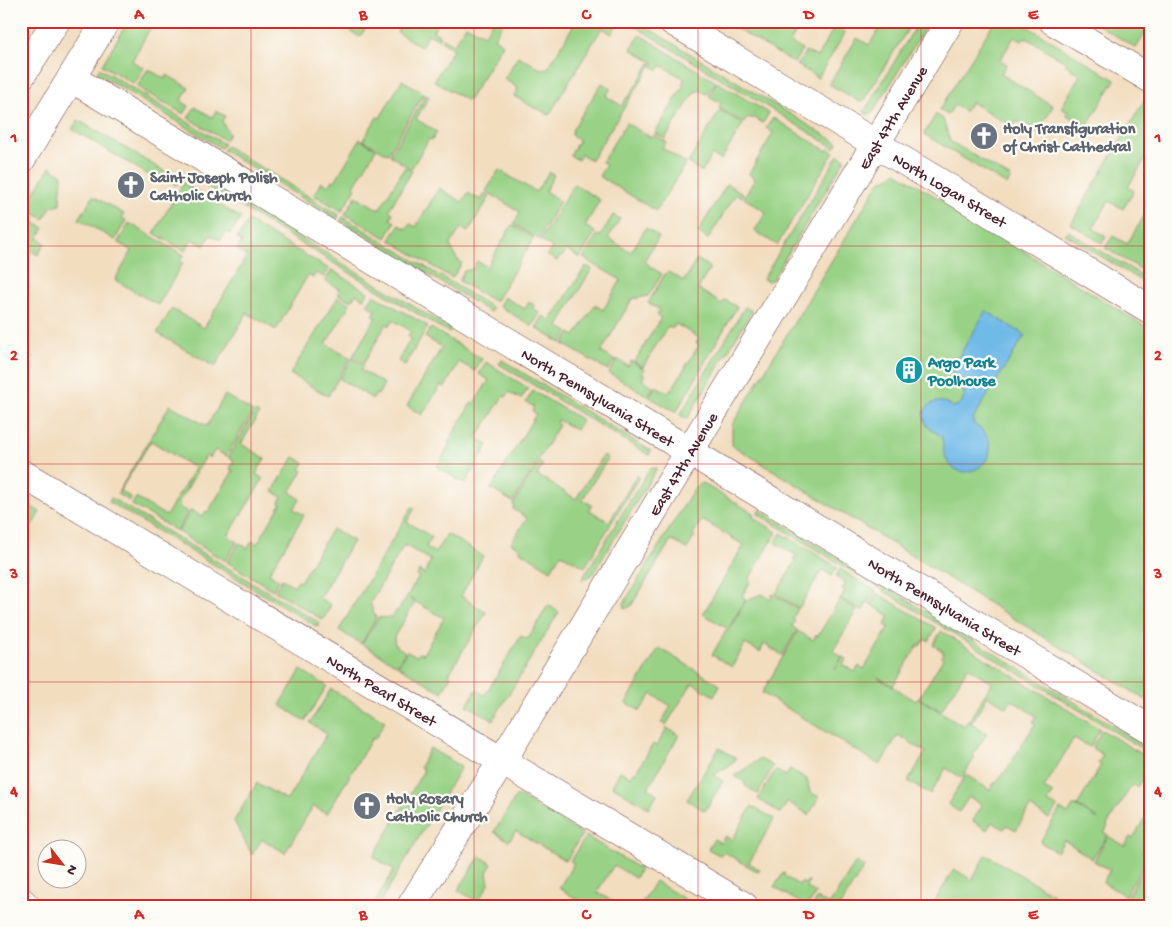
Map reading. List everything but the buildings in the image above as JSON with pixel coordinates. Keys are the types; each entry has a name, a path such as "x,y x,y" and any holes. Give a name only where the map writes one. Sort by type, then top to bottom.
{"main road":[{"path":"21,76 56,21"},
{"path":"21,160 106,21"},
{"name":"North Logan Street","path":"672,21 1151,310"},
{"name":"East 47th Avenue","path":"411,906 502,761 950,21"},
{"path":"1053,21 1151,80"},
{"name":"North Pennsylvania Street","path":"71,78 1151,730"},
{"name":"North Pearl Street","path":"21,473 744,906"},
{"path":"21,901 26,906"}],"green space":[{"path":"128,21 154,21 132,61 144,68 134,84 102,65"},
{"path":"334,21 370,21 360,37"},
{"path":"403,21 439,21 433,31 440,36 438,39 428,34 421,47 397,32"},
{"path":"493,21 503,23 494,38 503,44 468,101 434,81 453,49 441,41 443,38 454,44 466,25 484,35"},
{"path":"576,21 615,21 618,23 612,34 602,28 549,115 514,96 518,88 504,79 518,56 541,69 548,68"},
{"path":"626,21 636,21 838,143 835,148"},
{"path":"724,21 803,21 790,42 802,50 794,63"},
{"path":"838,21 842,21 838,28 845,33 818,78 797,65 806,51 817,57"},
{"path":"884,21 913,21 862,103 829,84 857,38 869,45"},
{"path":"919,21 929,21 874,111 868,115 864,112"},
{"path":"995,21 1019,21 1115,80 1086,127 1067,115 1068,112 1061,108 1080,75 1065,62 1025,37 1022,41 1014,37 1000,60 1007,64 1001,74 1053,106 1037,133 1017,121 1013,127 971,102 965,111 954,105 948,115 939,110"},
{"path":"1100,21 1151,21 1151,24 1136,48 1098,25"},
{"path":"640,35 716,82 707,94 699,89 697,92 695,91 665,139 655,133 684,85 682,83 685,79 661,65 658,70 652,66 654,63 631,49"},
{"path":"650,63 652,64 591,160 581,154 578,160 570,155 579,140 571,135 572,130 602,83 611,88 606,96 622,106"},
{"path":"99,68 224,144 221,148 97,73"},
{"path":"148,69 165,79 167,75 189,88 181,101 189,106 184,114 137,87"},
{"path":"402,80 424,93 388,154 363,140 377,117 380,118"},
{"path":"717,82 769,113 763,123 755,118 747,118 744,123 719,108 721,103 709,96"},
{"path":"426,95 429,97 416,119 437,132 432,140 429,139 411,169 390,155"},
{"path":"1145,99 1151,102 1151,149 1128,187 1134,191 1123,209 1109,201 1093,228 1106,237 1102,243 1071,224"},
{"path":"195,107 212,117 216,111 225,116 222,121 229,134 225,140 188,118"},
{"path":"720,110 743,124 721,160 712,155 702,172 688,163"},
{"path":"936,114 943,119 950,141 1011,178 1007,185 924,134"},
{"path":"773,118 827,151 828,149 834,152 777,245 755,231 766,212 744,198 755,179 749,174 773,133 766,128"},
{"path":"78,120 179,180 176,185 160,175 157,180 72,129"},
{"path":"626,123 652,138 654,135 666,142 662,148 686,163 656,211 599,176 606,165 602,162"},
{"path":"360,139 376,149 342,211 314,195 322,182 329,186 333,180 335,181"},
{"path":"226,146 339,215 337,219 223,150"},
{"path":"838,155 845,159 772,280 767,281 763,279"},
{"path":"50,167 62,175 60,204 51,207 44,219 25,208"},
{"path":"405,167 412,171 389,210 393,213 390,219 395,222 386,238 345,214 356,196 379,210"},
{"path":"499,170 536,192 549,172 554,175 545,191 560,201 538,239 514,224 520,212 486,191"},
{"path":"896,172 1151,330 1151,703 732,445 732,425 880,181 889,178"},
{"path":"197,175 451,329 449,333 195,179"},
{"path":"183,183 241,218 230,234 226,232 220,240 211,235 204,246 192,239 185,251 154,233"},
{"path":"574,184 600,200 585,226 595,232 580,258 567,250 557,261 547,255 552,247 540,240"},
{"path":"727,184 744,194 742,197 736,194 708,239 698,232"},
{"path":"439,188 462,202 468,193 481,200 485,194 490,196 468,232 461,228 450,245 457,259 462,263 452,278 390,240 399,225 406,229 410,224 416,227"},
{"path":"93,196 124,214 122,218 126,220 115,240 79,219"},
{"path":"1151,205 1151,275 1105,248 1113,236 1127,244"},
{"path":"21,215 44,228 38,238 45,243 38,255 21,245"},
{"path":"613,215 620,219 608,238 631,252 646,228 659,237 644,261 662,274 648,296 632,299 601,352 614,360 608,370 563,344 570,333 575,336 595,305 603,310 621,280 583,258 597,235 600,236"},
{"path":"343,217 493,308 490,312 341,221"},
{"path":"248,221 329,269 324,277 316,273 313,278 308,275 276,330 247,313 215,367 157,333 172,309 204,328 247,256 237,250 242,242 237,239"},
{"path":"129,223 184,255 180,261 183,263 158,305 115,280 132,251 118,242"},
{"path":"512,225 534,238 495,302 459,281 464,271 473,269 477,261 487,267"},
{"path":"1068,231 1151,281 1151,287 1065,234"},
{"path":"697,259 710,268 698,289 722,304 725,300 737,307 676,412 649,397 656,386 668,393 672,389 699,345 696,343 699,338 676,324 673,328 668,326 643,367 634,362 661,318 657,315 660,310 648,303 665,274 668,272 684,281"},
{"path":"586,266 592,269 561,320 559,327 568,332 561,343 536,328 543,316 550,320 555,314"},
{"path":"332,270 368,292 364,299 356,294 351,301 338,294 340,289 325,281"},
{"path":"374,295 428,326 405,365 398,361 411,338 408,336 411,331 393,320 389,326 386,324 364,363 353,356 376,317 373,316 376,310 367,305"},
{"path":"338,297 350,304 326,344 350,358 328,396 290,374"},
{"path":"504,297 525,309 529,302 534,305 533,308 540,313 532,326 499,306"},
{"path":"745,307 752,311 687,419 680,415"},
{"path":"431,328 482,359 475,371 459,362 445,387 441,385 422,415 407,406 442,347 425,337"},
{"path":"352,358 364,365 361,370 384,384 378,395 376,394 373,399 340,379"},
{"path":"617,359 628,366 631,361 645,369 642,373 645,375 642,379 654,387 648,396 609,373"},
{"path":"502,360 651,451 649,455 499,364"},
{"path":"486,362 528,388 521,399 509,392 506,397 503,396 477,438 488,445 465,484 437,467 450,444 448,443 472,402 474,403 489,380 479,374"},
{"path":"533,391 582,420 576,430 558,420 556,423 559,425 513,502 491,489 536,414 532,411 534,407 526,402"},
{"path":"225,395 253,412 226,456 215,450 210,458 206,456 198,470 151,441 120,491 132,498 130,501 117,494 170,405 207,426"},
{"path":"255,412 259,414 241,444 265,458 256,474 263,479 228,536 237,542 225,561 178,532 191,510 202,517 206,511 208,512 233,471 230,469 234,461 228,457"},
{"path":"603,455 608,458 582,500 592,505 589,510 609,522 637,475 639,477 585,567 561,554 551,570 520,551 521,549 511,543 527,518 513,509 515,506 513,505 539,462 543,465 537,475 576,499"},
{"path":"294,457 304,463 300,469 303,471 290,492 300,499 294,509 304,515 269,573 279,580 273,590 227,562 239,543 248,548 252,541 257,544 281,504 279,502 282,497 273,491"},
{"path":"650,468 657,468 593,574 581,581"},
{"path":"194,470 197,472 179,502 180,508 188,512 177,531 132,505 136,498 166,516"},
{"path":"702,483 753,513 754,518 777,532 749,579 751,581 742,596 746,599 728,629 703,614 744,545 702,520 693,534 695,536 687,549 671,540 631,606 625,609 624,603 695,487"},
{"path":"111,498 320,623 318,627 109,502"},
{"path":"21,501 40,512 24,539 21,537 24,531 21,530"},
{"path":"412,507 415,508 407,522 432,537 426,547 435,553 447,534 483,556 461,596 486,612 449,674 451,676 442,692 398,666 407,651 417,656 419,653 423,654 444,618 409,598 415,602 394,637 395,645 405,652 397,665 362,644 378,618 392,617 398,611 419,577 417,576 419,571 424,574 431,560 404,545 370,603 376,618 361,644 339,630"},
{"path":"760,510 1151,749 1151,754 758,514"},
{"path":"332,529 353,541 319,598 331,605 323,620 275,591 282,579 294,586 297,581 300,582"},
{"path":"781,533 837,567 832,576 822,570 799,608 776,594 796,560 794,559 796,555 775,543"},
{"path":"840,569 876,591 862,611 841,599 845,591 842,589 846,583 836,577"},
{"path":"877,593 936,628 929,641 925,639 920,646 918,645 893,686 877,677 916,701 918,698 964,726 968,721 987,733 973,755 975,757 962,778 946,768 930,794 908,781 926,752 898,735 880,765 762,693 798,631 813,640 816,635 818,636 840,599 857,610 833,651 842,657 834,670 843,657 847,659 843,665 855,672 859,666 864,669 889,627 885,625 890,616 870,604"},
{"path":"762,594 770,599 773,594 798,609 792,619 795,621 792,626 797,630 782,655 764,644 760,652 745,644 732,667 712,655 726,631 728,632 746,600"},
{"path":"548,605 559,612 493,720 467,705 476,690 485,695 521,636 528,639"},
{"path":"941,631 1100,729 1090,747 1074,738 1044,788 1053,793 1048,802 1057,807 1049,819 1030,807 1016,830 1007,825 1004,829 992,822 987,830 973,821 982,805 969,797 959,812 948,804 966,775 990,790 994,783 1004,774 1035,724 1033,722 1036,716 1012,700 1007,707 988,696 972,722 969,720 992,683 968,667 941,711 919,698 943,659 941,657 944,652 933,645"},
{"path":"659,648 720,685 714,696 692,683 666,725 661,723 671,706 652,694 640,711 626,703"},
{"path":"301,670 327,686 305,721 280,705"},
{"path":"331,689 385,721 375,739 372,738 327,814 313,806 285,853 262,839 252,855 234,821 257,783 287,800 327,734 310,723"},
{"path":"667,728 679,735 648,788 657,794 649,808 612,786 620,771 631,777 636,772 653,744 657,746"},
{"path":"1102,730 1151,760 1151,775 1146,782 1142,779 1137,787 1132,785 1107,825 1104,833 1108,835 1092,859 1064,840 1057,852 1040,842 1060,809 1068,814 1073,806 1076,806 1098,819 1077,806 1101,765 1098,763 1103,755 1092,748"},
{"path":"430,748 461,767 378,906 373,906 394,870 373,857 424,770 420,767"},
{"path":"719,748 736,758 733,763 714,775 723,781 705,811 687,800"},
{"path":"760,759 773,766 758,794 744,785 745,782 734,776"},
{"path":"790,769 807,779 810,792 819,797 809,815 788,802 780,813 758,799 775,770 786,776"},
{"path":"517,795 582,834 566,861 516,831 509,841 494,832"},
{"path":"752,806 774,819 749,863 760,870 758,872 724,852 721,856 708,849 714,839 721,843 725,836 732,840"},
{"path":"1151,808 1151,830 1143,843 1146,846 1142,852 1149,856 1125,896 1103,882 1110,870 1094,861 1108,836 1125,846 1130,837 1133,838"},
{"path":"586,836 640,869 635,878 614,865 597,892 620,906 588,906 559,888 574,863 570,861"},
{"path":"986,855 1058,897 1053,906 932,906 954,869 972,880"},
{"path":"480,856 492,864 487,872 489,884 478,902 458,890"},
{"path":"1150,858 1151,906 1131,906 1134,901 1127,897"},
{"path":"856,862 864,867 840,906 813,906 817,898 829,905"},
{"path":"784,872 784,876 799,885 801,882 805,884 809,881 806,887 816,893 808,906 774,887"},
{"path":"655,881 696,906 640,906"}],"water":[{"path":"986,311 1025,335 973,419 973,423 987,436 990,446 989,455 978,468 961,471 953,468 947,460 942,437 928,427 924,419 924,413 930,404 935,402 947,403 953,407 962,402 964,392 959,386 963,379 950,371"}],"place":[{"name":"Holy Transfiguration of Christ Cathedral","path":"984,136"},
{"name":"Saint Joseph Polish Catholic Church","path":"131,185"},
{"name":"Argo Park Poolhouse","path":"909,370"},
{"name":"Holy Rosary Catholic Church","path":"367,806"}]}
